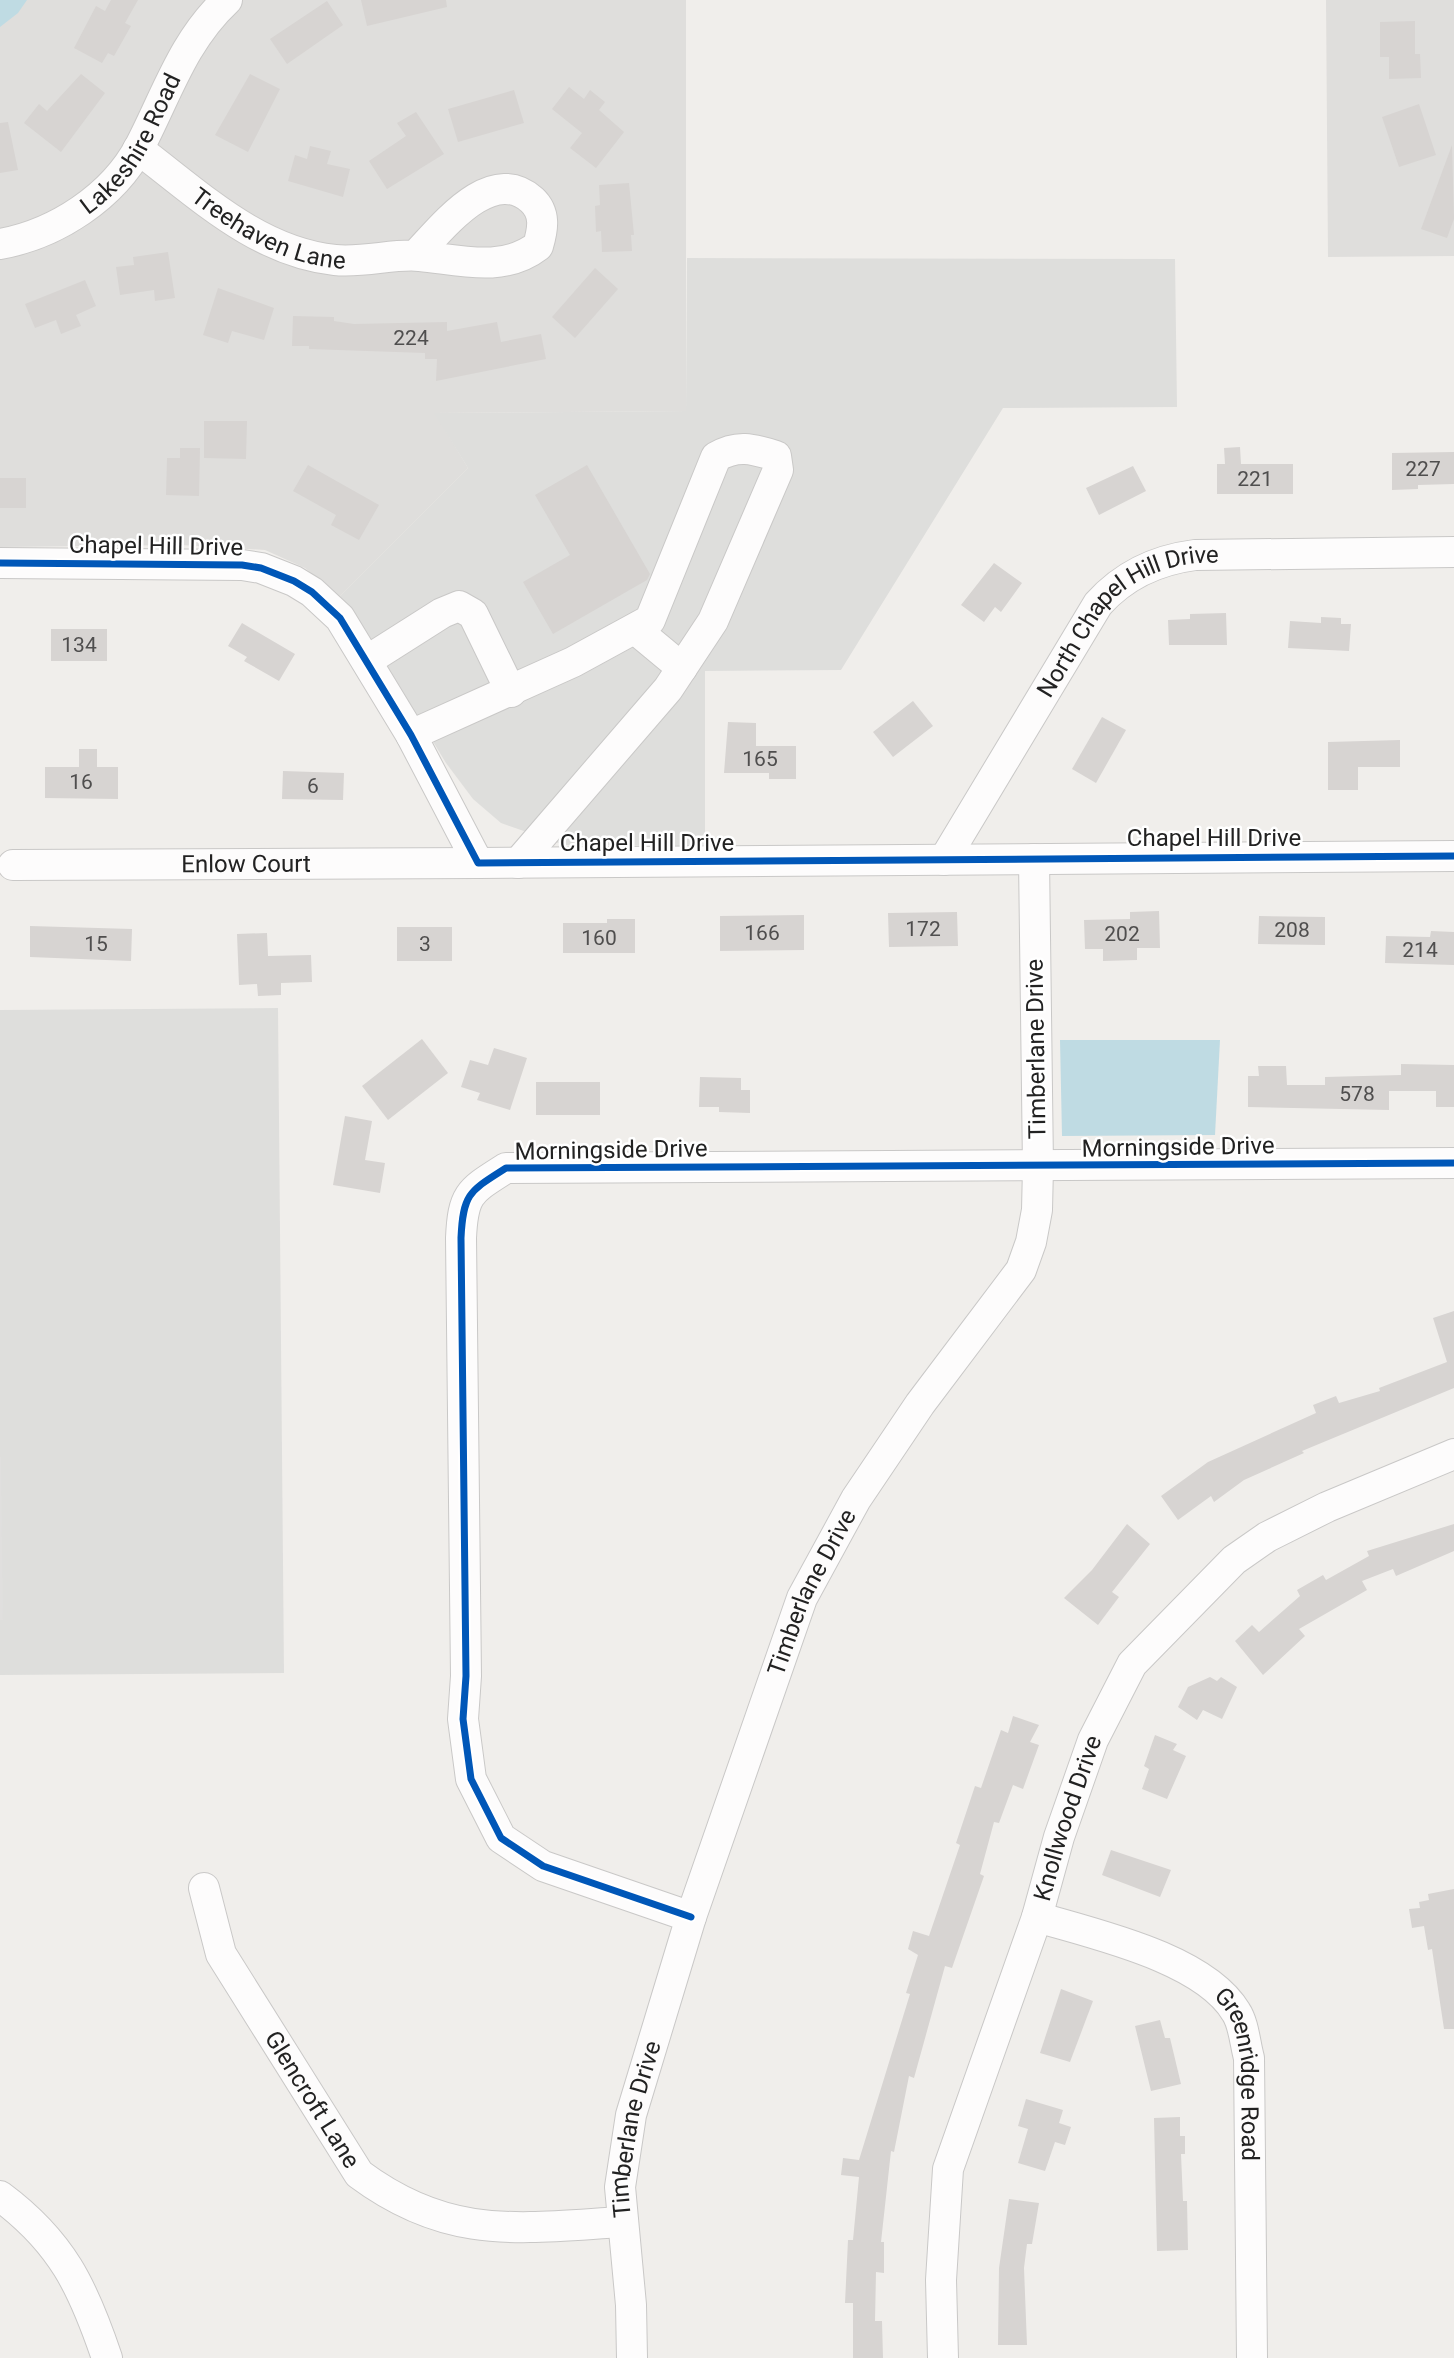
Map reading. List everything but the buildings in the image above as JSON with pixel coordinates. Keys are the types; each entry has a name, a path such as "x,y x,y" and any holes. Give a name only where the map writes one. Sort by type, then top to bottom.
{"street":[{"name":"Lakeshire Road","path":"0,244 31,237 72,217 108,187 138,149 190,44 227,0"},
{"name":"Treehaven Lane","path":"138,149 249,231 288,250 356,262 416,255"},
{"path":"411,735 511,692 650,620 716,457 731,448 751,448 776,456 778,470 713,621 659,699 518,863"},
{"name":"North Chapel Hill Drive","path":"944,860 1098,604 1124,580 1157,563 1195,555 1454,552"},
{"name":"Chapel Hill Drive","path":"0,563 218,562 261,568 294,581 328,605 368,660 478,863 1454,856"},
{"path":"368,660 442,613 459,606 473,614 511,692"},
{"path":"635,629 682,668"},
{"name":"Timberlane Drive","path":"632,2358 620,2187 631,2115 691,1917 802,1598 856,1499 905,1425 1021,1270 1031,1242 1037,1210 1038,1167 1034,859"},
{"name":"Enlow Court","path":"13,865 478,863"},
{"name":"Morningside Drive","path":"691,1917 544,1866 501,1838 471,1779 463,1719 466,1676 462,1206 477,1187 506,1168 1454,1163"},
{"name":"Knollwood Drive","path":"943,2358 941,2280 948,2169 1037,1917 1059,1837 1093,1740 1132,1664 1234,1560 1267,1537 1327,1507 1454,1454"},
{"name":"Glencroft Lane","path":"204,1888 221,1954 359,2174 393,2199 446,2219 474,2225 508,2229 623,2222"},
{"name":"Greenridge Road","path":"1037,1917 1162,1956 1212,1986 1237,2012 1249,2058 1252,2358"},
{"path":"0,2196 60,2250 89,2304 107,2358"}],"shaded area":[{"path":"0,0 686,0 686,411 435,413 468,468 339,597 305,568 265,550 181,545 0,547"},
{"path":"1326,0 1454,0 1454,256 1328,257"},
{"path":"687,258 1175,259 1177,407 1003,408 841,670 705,671 705,846 564,845 501,823 473,799 446,763 371,639 339,597 468,468 434,413 686,411"},
{"path":"278,1008 284,1673 0,1675 0,1010"},
{"path":"1,1457 3,1620 0,1620"}],"water":[{"path":"0,0 27,0 18,13 0,27"},
{"path":"1060,1040 1220,1040 1215,1135 1062,1136"}],"cycle path":[{"path":"0,563 242,565 261,568 294,581 312,592 340,618 411,735 478,863 1454,856"},
{"path":"691,1917 543,1866 501,1838 471,1779 463,1719 466,1676 461,1238 464,1211 476,1188 506,1168 1454,1163"}]}
